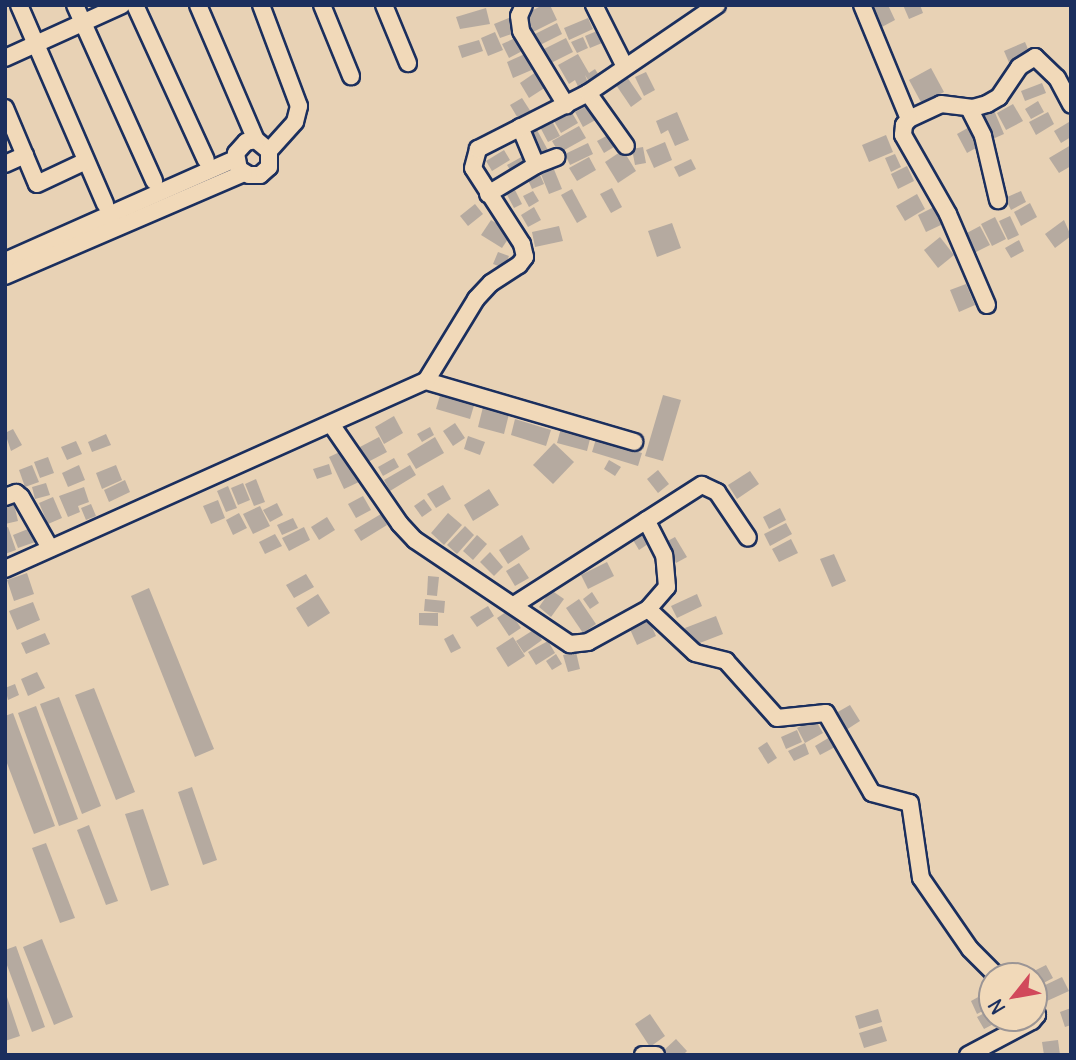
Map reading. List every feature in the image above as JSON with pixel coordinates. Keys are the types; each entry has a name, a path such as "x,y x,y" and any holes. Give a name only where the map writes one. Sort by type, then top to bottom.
{"street":[{"path":"19,5 105,204"},
{"path":"75,5 154,181"},
{"path":"5,58 122,5"},
{"path":"135,5 206,160"},
{"path":"198,5 256,140 270,151"},
{"path":"239,166 255,176 265,172 271,162 270,151 295,122 299,106 261,5"},
{"path":"323,5 351,76"},
{"path":"384,5 408,63"},
{"path":"524,5 519,16 521,31 566,105"},
{"path":"594,5 625,68"},
{"path":"5,569 426,381 484,290 526,257 522,244 473,168 475,153 588,93 716,5"},
{"path":"862,5 909,119"},
{"path":"987,305 948,214 903,135 904,125 909,119 940,104 969,108 987,104 999,97 1019,67 1035,57 1057,78 1071,104"},
{"path":"588,93 626,146"},
{"path":"5,108 37,184 86,161"},
{"path":"969,108 983,136 998,200"},
{"path":"520,127 536,165"},
{"path":"239,166 241,145 256,140"},
{"path":"5,164 25,155"},
{"path":"488,194 536,165 557,157"},
{"path":"5,261 239,166"},
{"path":"5,276 239,166"},
{"path":"426,381 634,442"},
{"path":"331,424 408,534 514,605 562,641 578,646 648,609 667,587 664,555 646,520"},
{"path":"514,605 695,488 706,485 717,492 748,538"},
{"path":"5,497 13,493 21,497 50,548"},
{"path":"648,609 695,653 726,661 777,718 826,713 872,793 910,803 921,878 970,949 983,962"},
{"path":"968,1055 1011,1032"},
{"path":"643,1055 656,1055"}],"building":[{"path":"543,5 550,5 557,20 531,33 523,15"},
{"path":"888,5 895,20 878,29 868,7"},
{"path":"903,5 920,5 923,13 909,19"},
{"path":"486,8 490,24 460,29 456,17"},
{"path":"511,17 517,32 500,38 494,24"},
{"path":"588,18 593,29 569,40 564,28"},
{"path":"557,23 562,34 538,46 533,35"},
{"path":"597,31 602,43 590,48 585,36"},
{"path":"495,32 503,50 488,56 481,38"},
{"path":"520,36 526,49 509,58 502,44"},
{"path":"583,37 588,48 577,53 571,42"},
{"path":"566,38 573,52 549,64 542,50"},
{"path":"479,40 483,51 462,58 458,46"},
{"path":"1025,42 1031,56 1010,65 1004,51"},
{"path":"527,53 534,69 513,78 507,62"},
{"path":"578,54 589,73 595,69 603,82 593,88 585,75 590,88 581,93 575,80 569,84 558,65"},
{"path":"931,68 944,92 922,104 909,80"},
{"path":"536,72 546,87 529,98 520,83"},
{"path":"646,72 655,90 644,96 635,77"},
{"path":"627,77 642,99 631,107 616,85"},
{"path":"1042,83 1046,93 1025,101 1021,91"},
{"path":"522,98 531,112 519,120 510,105"},
{"path":"1038,101 1044,112 1031,119 1025,109"},
{"path":"591,104 599,118 583,127 575,112"},
{"path":"1013,104 1023,121 1006,130 997,113"},
{"path":"993,108 1004,134 988,141 976,116"},
{"path":"571,111 578,123 561,133 554,121"},
{"path":"677,112 689,140 675,146 668,130 661,134 656,121"},
{"path":"1048,112 1054,124 1036,135 1029,122"},
{"path":"552,121 560,136 548,142 540,127"},
{"path":"1069,122 1071,137 1061,143 1054,131"},
{"path":"973,125 983,144 967,153 957,134"},
{"path":"579,126 586,138 559,153 552,141"},
{"path":"537,130 550,154 538,161 525,137"},
{"path":"612,133 619,144 604,153 597,141"},
{"path":"886,135 893,152 869,162 862,145"},
{"path":"665,142 672,160 654,168 646,150"},
{"path":"588,143 593,154 570,165 565,154"},
{"path":"1071,145 1071,166 1059,173 1049,158"},
{"path":"643,147 646,163 635,165 632,149"},
{"path":"504,150 510,160 492,171 486,161"},
{"path":"623,150 636,171 618,183 605,162"},
{"path":"895,154 901,167 891,172 885,158"},
{"path":"525,155 531,166 514,176 507,165"},
{"path":"589,157 596,170 577,181 569,168"},
{"path":"691,159 696,169 679,177 674,167"},
{"path":"907,166 914,181 898,189 891,174"},
{"path":"553,167 562,189 549,194 540,172"},
{"path":"537,168 544,184 532,189 525,173"},
{"path":"513,186 522,204 514,208 505,191"},
{"path":"612,188 622,207 611,213 600,194"},
{"path":"572,189 587,217 577,223 561,195"},
{"path":"533,191 539,201 529,207 523,196"},
{"path":"1021,191 1026,202 1011,210 1005,198"},
{"path":"917,194 925,209 905,221 896,206"},
{"path":"1030,203 1037,217 1021,226 1014,212"},
{"path":"475,204 483,214 468,226 460,216"},
{"path":"534,207 541,220 528,227 521,215"},
{"path":"934,207 943,224 926,232 918,215"},
{"path":"1010,216 1019,235 1008,240 999,221"},
{"path":"995,217 1006,239 992,246 981,224"},
{"path":"491,220 512,233 502,248 481,235"},
{"path":"1064,220 1071,236 1055,248 1045,234"},
{"path":"672,223 681,248 657,257 648,231"},
{"path":"559,226 563,241 535,247 532,232"},
{"path":"980,226 990,245 974,253 965,234"},
{"path":"940,237 954,255 938,268 924,250"},
{"path":"1019,240 1024,251 1011,258 1005,248"},
{"path":"498,252 509,256 504,268 493,264"},
{"path":"966,284 975,305 959,312 950,290"},
{"path":"441,392 475,402 470,419 436,409"},
{"path":"663,395 681,400 663,461 645,456"},
{"path":"483,407 509,414 504,434 478,427"},
{"path":"394,416 403,433 384,444 375,427"},
{"path":"515,419 551,430 546,446 511,435"},
{"path":"455,423 465,438 453,446 443,431"},
{"path":"430,427 434,435 422,442 417,434"},
{"path":"561,428 591,435 587,451 557,443"},
{"path":"13,429 22,445 11,451 5,433"},
{"path":"106,434 111,445 92,452 88,442"},
{"path":"468,436 485,442 480,455 464,449"},
{"path":"379,437 387,452 366,463 358,448"},
{"path":"435,437 444,453 416,469 407,454"},
{"path":"596,439 642,453 638,466 592,452"},
{"path":"76,441 82,454 67,460 61,447"},
{"path":"554,443 574,462 553,484 533,465"},
{"path":"344,450 359,482 344,489 329,457"},
{"path":"48,457 54,473 40,478 34,462"},
{"path":"394,458 399,467 383,476 378,467"},
{"path":"609,460 621,467 615,476 604,469"},
{"path":"329,464 332,474 317,479 313,469"},
{"path":"32,465 39,482 25,487 19,470"},
{"path":"79,465 85,480 68,487 62,473"},
{"path":"116,465 122,480 102,489 96,473"},
{"path":"410,465 416,475 390,491 384,480"},
{"path":"658,470 669,484 658,493 647,479"},
{"path":"750,471 759,484 737,499 728,485"},
{"path":"256,479 265,502 254,506 245,484"},
{"path":"125,480 130,492 109,502 104,490"},
{"path":"46,483 50,495 35,499 32,487"},
{"path":"243,483 250,500 238,505 231,488"},
{"path":"443,485 451,499 436,508 427,494"},
{"path":"228,486 237,508 226,512 217,491"},
{"path":"84,487 89,502 78,506 80,512 68,517 59,496"},
{"path":"489,489 499,505 473,521 464,505"},
{"path":"363,496 371,510 356,518 348,504"},
{"path":"53,497 62,518 48,524 39,503"},
{"path":"424,499 432,510 422,517 414,506"},
{"path":"218,500 225,518 211,524 203,506"},
{"path":"277,503 283,515 270,522 263,510"},
{"path":"14,504 18,521 5,524 5,506"},
{"path":"91,504 96,516 86,520 81,508"},
{"path":"260,506 270,526 253,534 243,514"},
{"path":"780,508 786,520 769,529 763,517"},
{"path":"239,513 247,528 233,535 226,520"},
{"path":"448,513 462,525 444,545 431,533"},
{"path":"381,514 387,525 361,541 354,530"},
{"path":"327,517 335,530 319,540 311,527"},
{"path":"293,518 298,528 282,535 277,525"},
{"path":"786,523 792,534 770,546 764,534"},
{"path":"465,526 474,535 457,554 447,545"},
{"path":"8,527 16,550 5,554 5,528"},
{"path":"33,527 38,541 18,548 13,535"},
{"path":"304,527 310,540 289,551 282,538"},
{"path":"642,527 651,542 639,550 630,535"},
{"path":"275,534 282,546 265,554 259,542"},
{"path":"477,535 487,544 473,560 463,551"},
{"path":"522,535 530,549 508,564 499,550"},
{"path":"675,537 687,557 676,563 664,543"},
{"path":"791,539 798,553 779,562 772,549"},
{"path":"490,552 503,567 494,576 480,562"},
{"path":"834,554 846,581 832,587 820,559"},
{"path":"607,562 614,576 588,589 581,575"},
{"path":"519,563 529,578 515,586 506,571"},
{"path":"27,573 34,594 14,601 7,580"},
{"path":"306,574 314,587 294,598 286,585"},
{"path":"428,576 439,577 437,596 427,595"},
{"path":"149,588 214,749 195,757 131,596"},
{"path":"551,590 564,599 551,617 539,607"},
{"path":"592,592 599,603 590,609 583,599"},
{"path":"318,594 330,613 308,627 296,608"},
{"path":"697,594 702,606 677,618 671,606"},
{"path":"425,599 445,601 444,613 424,611"},
{"path":"579,599 596,624 583,633 566,608"},
{"path":"33,602 40,620 17,630 9,611"},
{"path":"488,606 494,616 477,627 470,617"},
{"path":"509,610 521,628 509,636 497,618"},
{"path":"419,613 438,613 438,626 419,625"},
{"path":"716,616 723,634 692,646 685,628"},
{"path":"648,618 656,636 637,645 629,627"},
{"path":"535,629 542,640 524,653 516,641"},
{"path":"45,633 50,644 26,654 21,643"},
{"path":"453,634 461,648 451,653 444,639"},
{"path":"513,637 525,656 508,667 496,648"},
{"path":"548,641 555,653 536,665 528,652"},
{"path":"576,652 580,669 568,672 563,655"},
{"path":"556,654 562,664 552,670 546,661"},
{"path":"37,672 45,688 28,696 21,679"},
{"path":"15,684 19,695 8,700 5,688"},
{"path":"94,688 135,792 116,800 75,695"},
{"path":"59,697 101,806 82,814 40,704"},
{"path":"850,705 860,721 846,730 836,713"},
{"path":"36,706 78,819 59,826 18,713"},
{"path":"13,713 55,826 34,834 5,758 5,716"},
{"path":"815,719 823,733 805,743 797,728"},
{"path":"797,730 802,742 786,749 781,737"},
{"path":"830,737 835,747 820,755 815,746"},
{"path":"767,742 777,758 768,764 758,748"},
{"path":"805,743 809,754 794,761 788,751"},
{"path":"192,787 217,860 203,865 178,792"},
{"path":"143,809 169,885 151,891 125,814"},
{"path":"89,825 118,901 106,905 77,830"},
{"path":"46,843 75,918 60,923 32,848"},
{"path":"42,939 73,1017 54,1025 23,947"},
{"path":"16,946 45,1027 32,1032 5,960 5,950"},
{"path":"1062,977 1069,991 1048,1001 1048,984"},
{"path":"5,991 20,1036 5,1041"},
{"path":"978,997 977,1014 971,1001"},
{"path":"1071,1008 1071,1025 1065,1027 1060,1012"},
{"path":"878,1009 882,1022 859,1029 855,1016"},
{"path":"650,1014 665,1036 650,1047 635,1024"},
{"path":"882,1026 887,1041 864,1048 859,1033"},
{"path":"676,1039 687,1051 683,1055 666,1055 663,1051"},
{"path":"1058,1040 1060,1055 1044,1055 1042,1042"}]}
